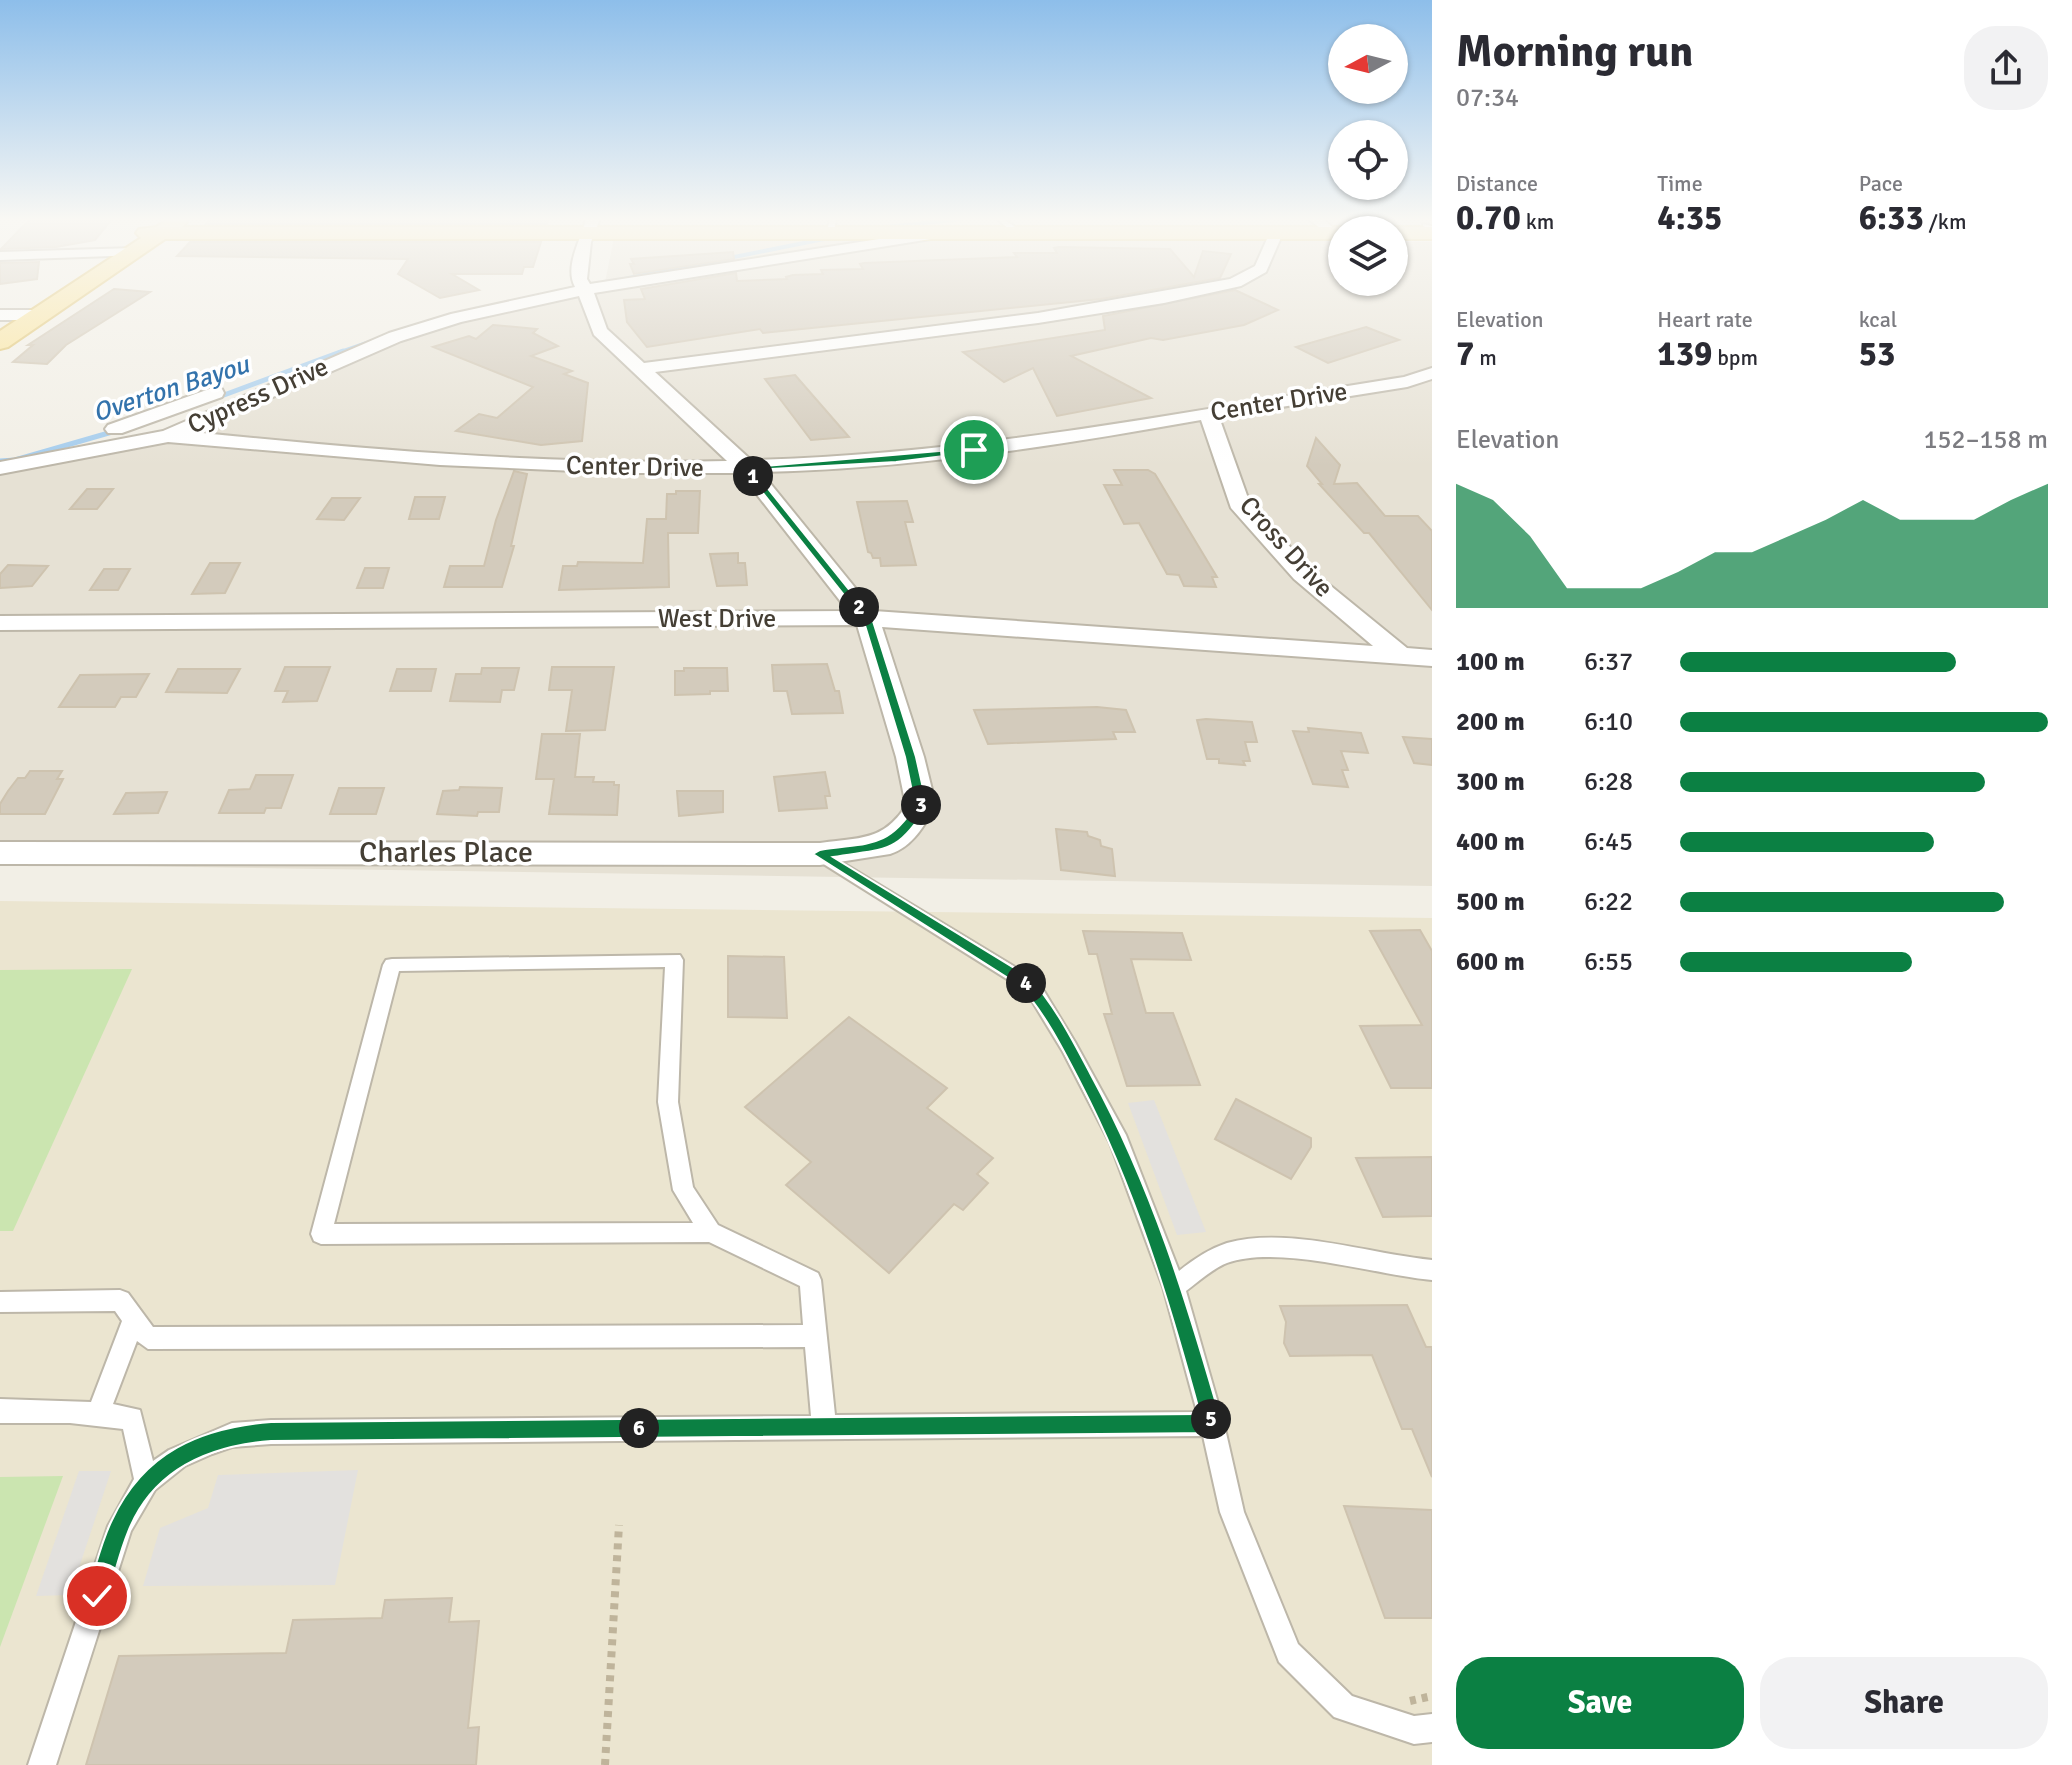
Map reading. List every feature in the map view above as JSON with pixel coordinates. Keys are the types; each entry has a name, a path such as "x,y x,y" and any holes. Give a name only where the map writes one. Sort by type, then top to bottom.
{"main road":[{"path":"5,317 34,301"},
{"path":"0,342 60,301"}],"street":[{"name":"Cypress Drive","path":"265,373 419,316 471,301"},
{"name":"Cypress Drive","path":"0,468 168,436 395,337 518,301"},
{"path":"590,301 590,310 600,331 747,468 867,618"},
{"path":"638,369 1038,318 1143,301"},
{"path":"5,317 42,315"},
{"name":"Center Drive","path":"168,436 417,460 585,467 747,468 927,456 1051,441 1407,382 1432,373"},
{"name":"Cypress Drive","path":"0,451 103,433 228,388"},
{"name":"Cross Drive","path":"1208,413 1239,503 1302,574 1400,656"},
{"name":"West Drive","path":"0,623 867,618 1432,658"},
{"name":"Charles Place","path":"0,853 820,854 890,843 908,826 921,806 910,757 867,618"}],"lane":[{"path":"820,854 1024,981 1038,996 1119,1141 1174,1287 1212,1424 1232,1512 1288,1653 1344,1707 1414,1730 1432,1728"},
{"path":"711,1232 683,1190 668,1102 674,960 392,965 321,1234 711,1232 810,1280 824,1427"},
{"path":"1174,1287 1228,1253 1260,1247 1432,1270"},
{"path":"0,1302 120,1300 148,1338 815,1336"},
{"path":"98,1414 134,1319"},
{"path":"0,1411 132,1418 146,1481"},
{"path":"42,1765 120,1526 146,1481 177,1458 232,1435 1212,1424"}],"path":[{"path":"605,1765 619,1525"},
{"path":"1392,1697 1407,1701 1432,1696"}],"shaded area":[{"path":"557,301 1432,301 1432,886 0,864 0,474 156,446 388,346 481,317"},
{"path":"0,901 1432,918 1432,1765 0,1765"},
{"path":"1154,1100 1206,1232 1177,1235 1128,1103"},
{"path":"358,1470 335,1585 143,1586 160,1528 208,1508 218,1475"},
{"path":"79,1471 111,1471 70,1595 36,1596"}],"green space":[{"path":"132,969 13,1231 0,1231 0,970"},
{"path":"63,1476 0,1647 0,1477"}],"building":[{"path":"95,301 135,301 66,345 47,364 13,362 33,345 28,345"},
{"path":"624,301 1077,301 763,333 760,329 647,347 627,322"},
{"path":"1177,301 1259,301 1278,310 1244,325 1163,340 1151,338 1071,356 1151,398 1057,416 1033,368 1004,382 963,352 1105,330 1103,316"},
{"path":"493,325 537,329 533,333 558,346 531,356 572,371 564,374 588,383 582,441 541,445 456,431 479,414 497,418 533,387 433,347 469,336 476,339"},
{"path":"1366,327 1399,340 1328,363 1296,347"},
{"path":"795,375 849,437 811,440 765,379"},
{"path":"1316,438 1340,465 1334,484 1357,483 1385,516 1418,516 1432,531 1432,610 1369,533 1364,533 1319,484 1322,484 1307,466"},
{"path":"1114,470 1148,470 1155,474 1217,577 1212,577 1216,587 1184,586 1179,575 1167,574 1139,523 1124,524 1104,485 1122,485"},
{"path":"514,471 527,474 511,546 514,546 502,587 444,587 450,566 484,566 496,520"},
{"path":"87,489 113,489 97,509 70,509"},
{"path":"676,491 700,491 698,533 668,533 669,587 559,590 563,566 577,566 578,562 643,563 647,519 666,519 667,494 676,494"},
{"path":"415,497 445,497 439,519 409,519"},
{"path":"332,498 360,498 344,520 317,519"},
{"path":"907,501 913,522 905,522 916,565 881,566 880,558 873,558 868,552 857,502"},
{"path":"738,553 738,563 745,563 747,585 717,586 710,554"},
{"path":"210,563 240,563 225,593 192,594"},
{"path":"8,565 48,566 32,586 0,588 0,574"},
{"path":"365,568 389,568 383,588 357,588"},
{"path":"104,569 130,569 118,590 90,590"},
{"path":"827,664 835,691 839,691 843,713 792,714 787,691 774,691 772,665"},
{"path":"285,667 330,667 317,701 283,702 288,691 275,691"},
{"path":"552,667 614,667 605,730 566,731 572,690 549,690"},
{"path":"482,668 519,668 514,690 502,690 500,702 450,701 456,674 481,674"},
{"path":"684,668 727,668 728,691 675,695 675,671 684,671"},
{"path":"178,669 240,669 227,693 166,692"},
{"path":"397,669 436,669 431,691 390,691"},
{"path":"149,674 136,697 121,697 115,707 59,707 80,675"},
{"path":"1097,707 1126,710 1135,732 1113,732 1116,739 988,744 974,710"},
{"path":"1197,720 1252,722 1257,742 1245,742 1250,761 1243,761 1245,765 1207,759"},
{"path":"1308,728 1361,733 1368,753 1341,751 1348,770 1342,770 1348,787 1313,784 1293,731 1309,732"},
{"path":"542,734 580,734 575,777 594,777 593,782 614,782 614,785 619,785 617,815 549,814 554,779 536,779"},
{"path":"1403,737 1432,739 1432,765 1414,763"},
{"path":"30,771 62,771 57,779 63,779 45,814 0,814 0,804 8,791 18,778 25,778"},
{"path":"825,772 830,796 825,796 827,808 779,811 774,777"},
{"path":"256,775 293,775 281,808 266,808 264,813 219,813 229,790 250,789"},
{"path":"460,787 502,788 499,812 478,812 477,816 437,814 443,791 459,790"},
{"path":"339,788 384,788 376,814 330,814"},
{"path":"677,791 723,791 723,812 679,816"},
{"path":"167,792 158,813 114,814 126,793"},
{"path":"1056,829 1087,832 1088,836 1100,840 1101,846 1112,849 1115,876 1061,870"},
{"path":"1420,930 1432,951 1432,1088 1391,1088 1360,1026 1422,1025 1370,931"},
{"path":"1083,931 1182,933 1191,960 1131,959 1146,1013 1173,1013 1200,1085 1127,1086 1104,1014 1112,1014 1097,954 1089,954"},
{"path":"728,956 784,957 787,1018 728,1017"},
{"path":"849,1017 947,1088 927,1108 993,1158 977,1174 988,1183 963,1210 954,1204 889,1273 786,1185 811,1162 745,1107"},
{"path":"1236,1099 1311,1138 1311,1147 1291,1179 1215,1139"},
{"path":"1432,1157 1432,1216 1383,1217 1356,1158"},
{"path":"1407,1305 1426,1347 1432,1347 1432,1477 1412,1429 1402,1429 1372,1355 1290,1356 1284,1343 1286,1322 1280,1306"},
{"path":"1344,1506 1432,1510 1432,1618 1385,1618"},
{"path":"452,1598 449,1622 479,1621 468,1728 479,1727 476,1765 86,1765 119,1656 286,1653 293,1620 382,1618 385,1600"}],"waterway":[{"name":"Overton Bayou","path":"504,303 512,301"},
{"name":"Overton Bayou","path":"338,353 436,319"},
{"name":"Overton Bayou","path":"216,398 343,351"},
{"name":"Overton Bayou","path":"0,461 15,460 119,430"}],"route":[{"path":"97,1596 120,1526 146,1481 177,1458 232,1435 271,1432 1212,1424 1174,1287 1119,1141 1038,996 1024,981 820,854 890,843 908,826 921,806 910,757 867,618 747,468 896,460 974,450"}]}
